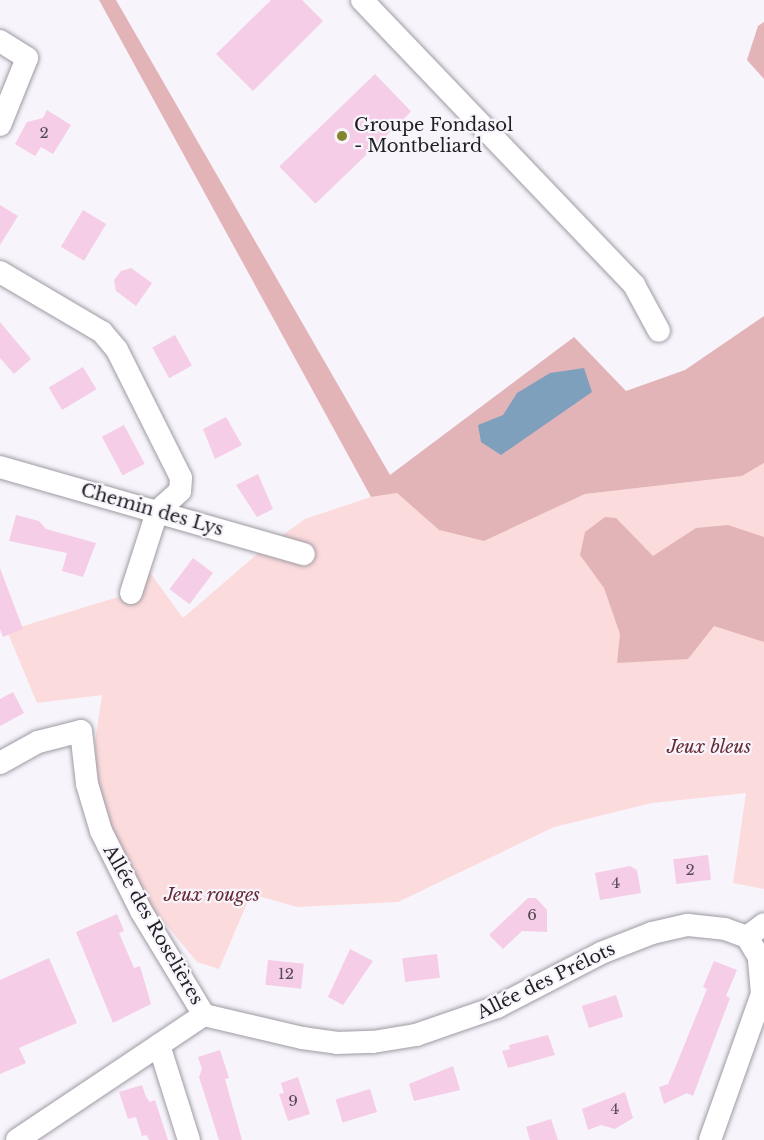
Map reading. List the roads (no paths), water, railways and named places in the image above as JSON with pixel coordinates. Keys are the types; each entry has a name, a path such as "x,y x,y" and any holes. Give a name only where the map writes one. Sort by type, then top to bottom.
{"street":[{"path":"362,0 634,285 659,331"},
{"path":"0,41 27,58 0,125"},
{"path":"0,272 102,332 117,350 181,478 180,491 157,512 131,593"},
{"name":"Chemin des Lys","path":"0,466 304,554"},
{"name":"Allée des Roselières","path":"0,763 38,742 81,731 85,774 101,831 136,901 204,1015"},
{"name":"Allée des Prélots","path":"204,1015 313,1040 355,1043 416,1035 496,1007 601,953 652,933 688,925 756,930"},
{"path":"710,1140 761,1010 762,974 756,930"},
{"path":"17,1140 204,1015"},
{"path":"159,1045 189,1140"}],"water":[{"path":"584,368 592,392 501,455 481,442 478,425 503,415 517,393 550,373"}],"place":[{"name":"Groupe Fondasol - Montbeliard","path":"342,136"}],"park label":[{"name":"Jeux bleus","path":"709,747"},
{"name":"Jeux rouges","path":"212,895"}]}
